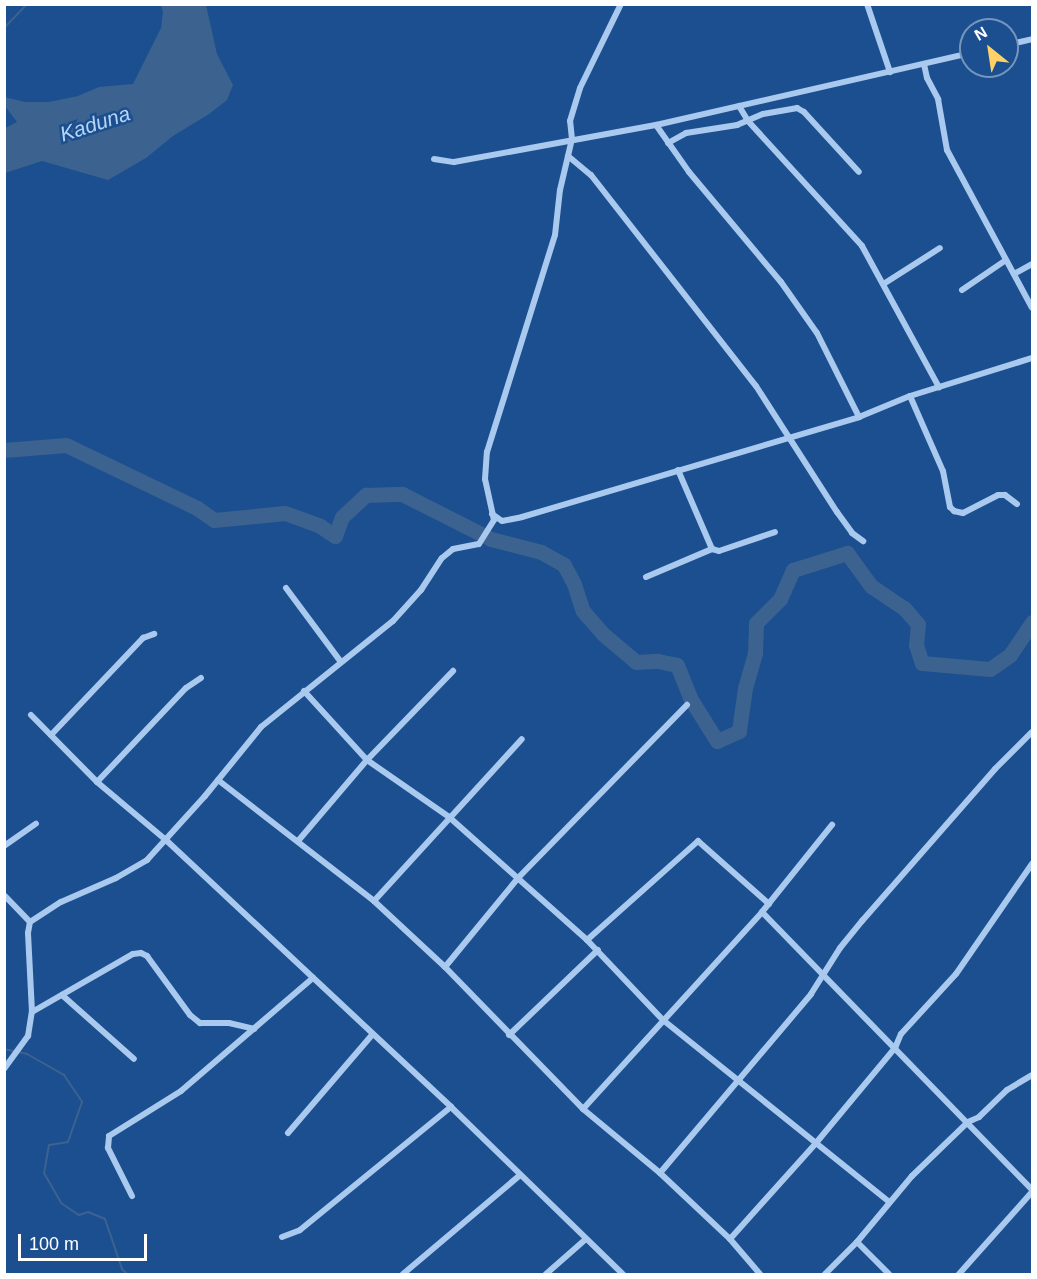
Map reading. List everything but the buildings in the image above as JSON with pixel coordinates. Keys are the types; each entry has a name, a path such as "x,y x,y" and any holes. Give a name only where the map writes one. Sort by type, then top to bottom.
{"street":[{"path":"6,1068 28,1036 32,1012 28,933 30,922 61,902 116,878 147,860 167,841 261,727 393,621 421,590 442,558 453,549 479,544 493,517 485,479 487,452 555,235 560,190 572,139 570,121 580,88 621,4"},
{"path":"867,4 890,72"},
{"path":"434,159 454,162 656,125 959,56"},
{"path":"924,64 927,78 938,99 947,150 1032,308"},
{"path":"740,106 748,121 855,236 885,282 939,387"},
{"path":"668,143 687,133 737,125 763,114 797,108 804,112 860,172"},
{"path":"656,125 689,172 780,282 817,333 859,417"},
{"path":"568,156 591,175 756,386 792,438 837,512 852,532 863,541"},
{"path":"885,282 940,248"},
{"path":"962,290 1006,260"},
{"path":"1014,274 1032,264"},
{"path":"493,517 502,521 512,519 792,438 859,417 910,396 1032,358"},
{"path":"910,396 943,471 950,507 954,511 963,513 998,495 1005,495 1017,504"},
{"path":"678,470 712,549"},
{"path":"646,576 712,549 719,551 775,532"},
{"path":"286,588 340,662"},
{"path":"51,735 143,638 154,634"},
{"path":"298,841 367,760 453,671"},
{"path":"97,782 186,688 201,678"},
{"path":"304,691 367,760 449,817 598,950 663,1020 889,1202"},
{"path":"445,967 518,878 687,705"},
{"path":"31,715 97,782 167,841 452,1107 519,1176 623,1275"},
{"path":"660,1173 811,994 822,975 862,921 995,769 1032,732"},
{"path":"374,901 522,739"},
{"path":"218,780 374,901 445,967 583,1109 660,1173 730,1239 760,1275"},
{"path":"4,846 36,825"},
{"path":"583,1109 762,912 832,825"},
{"path":"587,940 698,841 769,904"},
{"path":"730,1239 816,1143 895,1048 901,1034 956,974 1032,864"},
{"path":"4,895 30,922"},
{"path":"762,912 968,1122 1032,1191 959,1275"},
{"path":"509,1035 598,950"},
{"path":"32,1012 133,954 141,953 147,956 190,1015 200,1023 229,1023 254,1029"},
{"path":"132,1196 108,1148 109,1136 181,1090 313,978"},
{"path":"62,995 134,1059"},
{"path":"288,1133 373,1034"},
{"path":"825,1275 857,1242 889,1202 968,1122 979,1117 1006,1090 1032,1075"},
{"path":"282,1237 300,1230 452,1107"},
{"path":"403,1275 519,1176"},
{"path":"546,1275 586,1239"},
{"path":"857,1242 889,1275"}],"water":[{"name":"Kaduna","path":"161,5 206,5 217,54 233,85 227,100 173,136 146,158 108,180 42,161 5,173 5,128 17,122 5,106 5,97 25,102 49,102 78,96 99,87 133,84 161,28 163,12"}],"waterway":[{"path":"4,28 27,4"},
{"path":"4,450 66,445 197,508 214,520 285,513 320,526 335,536 342,517 366,495 402,494 491,539 541,552 564,565 574,584 583,611 603,634 636,662 658,661 677,665 690,698 717,741 739,731 745,688 755,653 756,623 780,599 793,570 847,553 871,586 904,608 918,624 916,645 922,663 990,669 1010,655 1032,622"},
{"path":"4,1049 27,1054 64,1075 82,1102 68,1142 49,1145 44,1173 61,1203 79,1215 88,1212 105,1219 122,1269 127,1274"}]}
